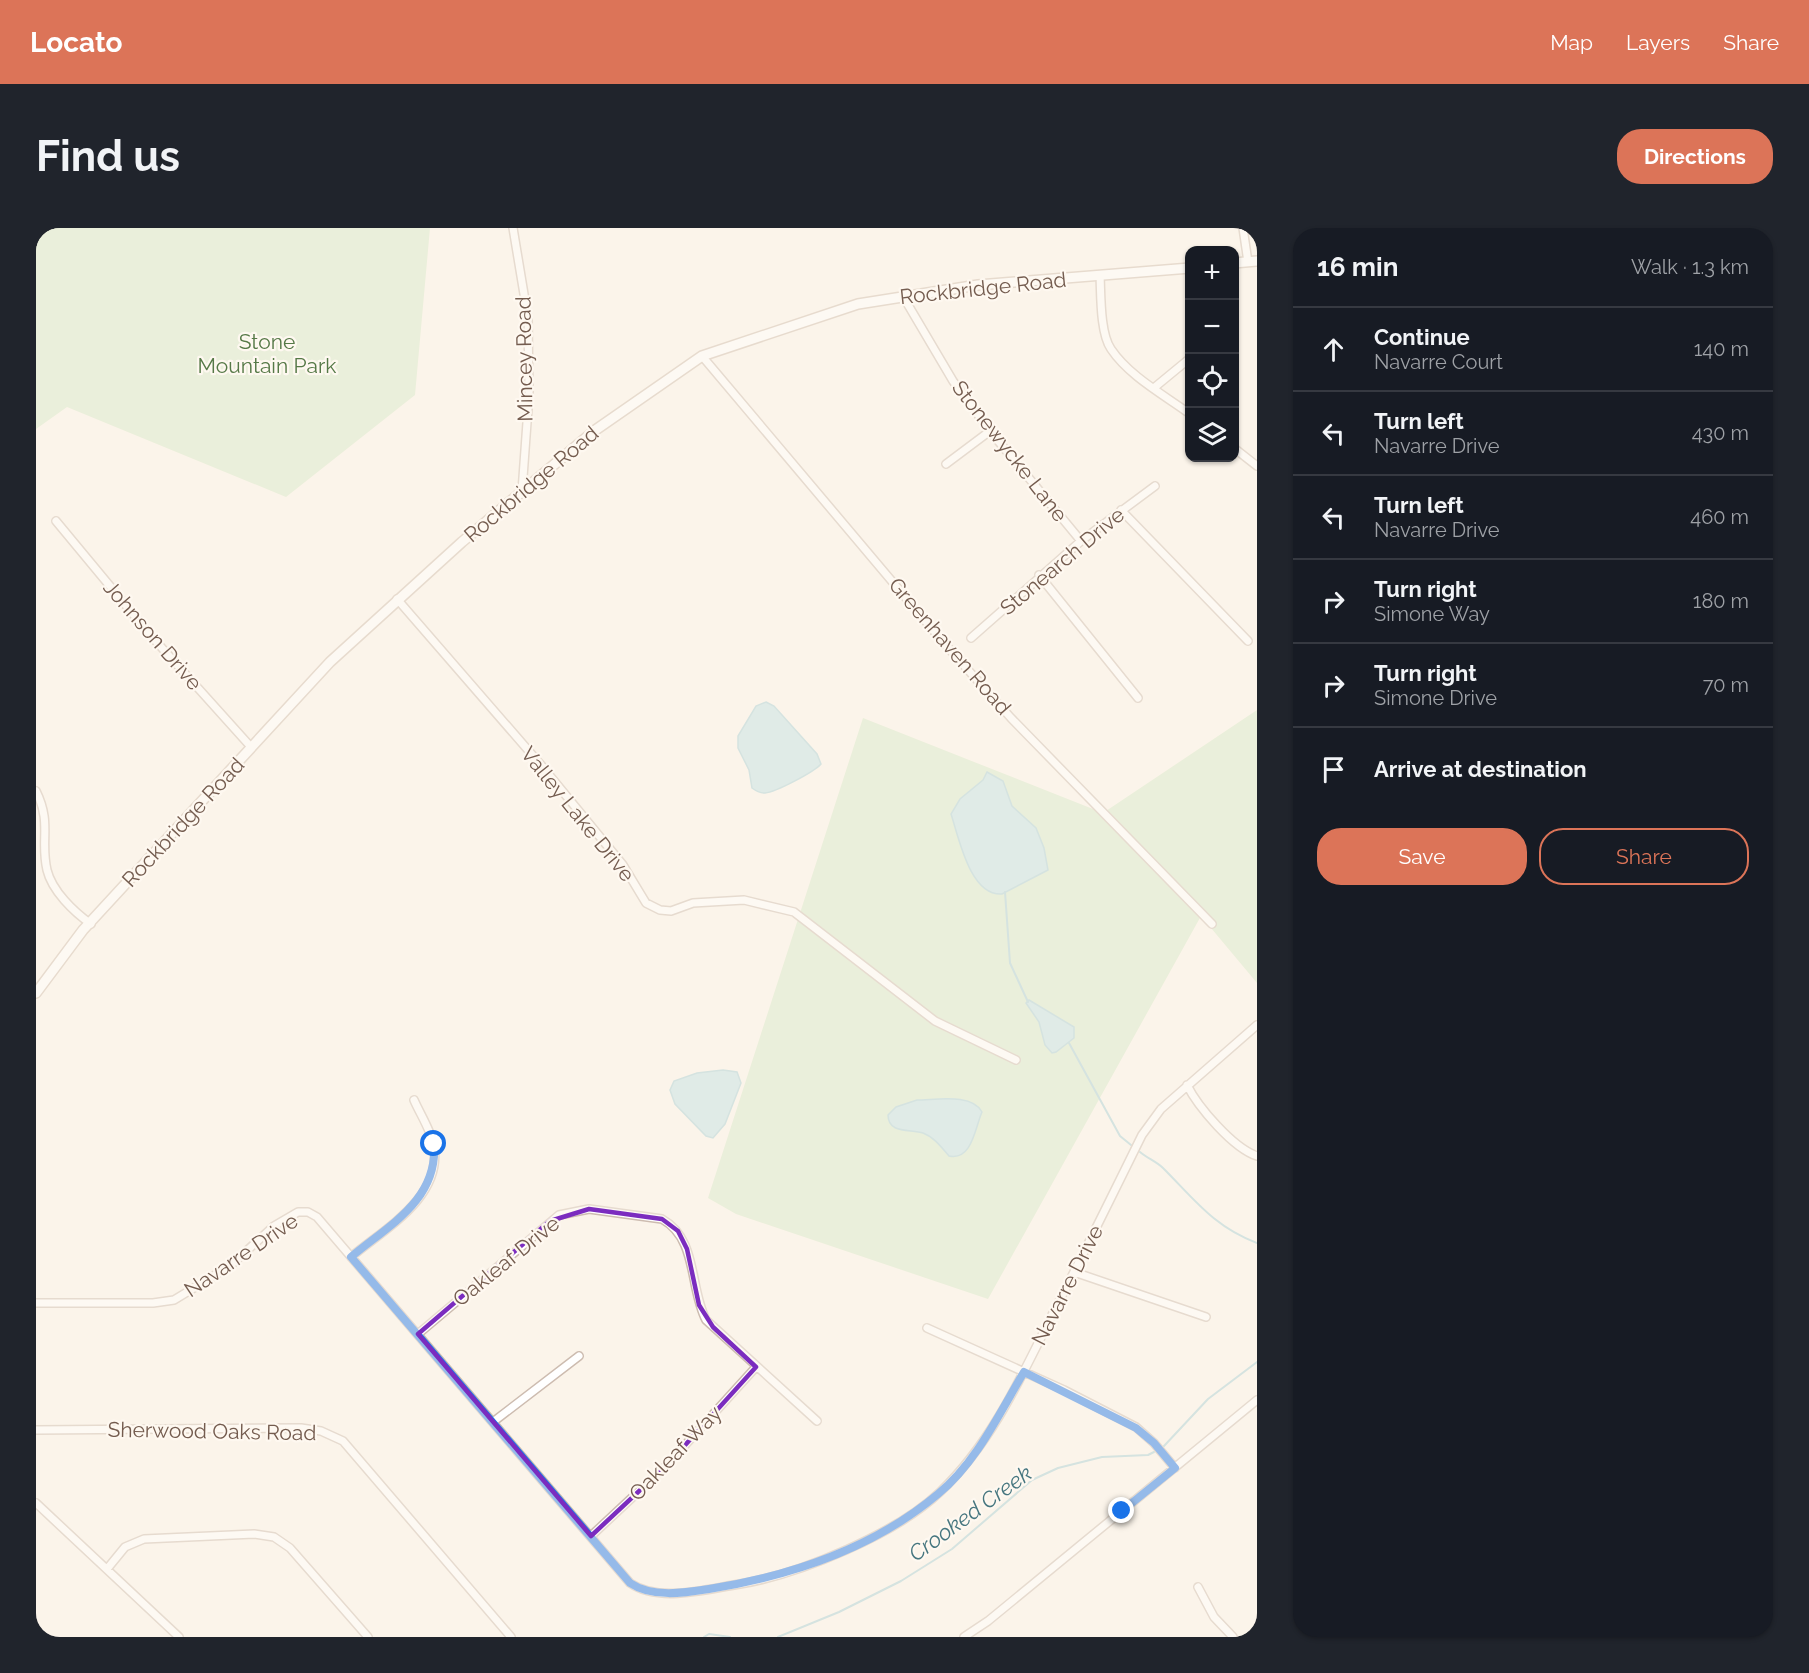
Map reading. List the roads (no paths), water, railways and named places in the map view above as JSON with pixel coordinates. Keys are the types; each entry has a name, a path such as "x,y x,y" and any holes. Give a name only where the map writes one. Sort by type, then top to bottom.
{"main road":[{"name":"Rockbridge Road","path":"36,993 91,924 330,662 397,599 594,431 702,356 848,307 978,285 1185,268"}],"street":[{"name":"Mincey Road","path":"513,228 528,318 529,394 522,491"},
{"path":"1243,228 1252,262"},
{"path":"1100,276 1101,310 1110,348 1135,373 1185,410"},
{"name":"Stonewycke Lane","path":"904,298 953,381 990,431 1081,541"},
{"name":"Greenhaven Road","path":"702,356 951,651 1011,717 1212,924"},
{"path":"1155,387 1185,362"},
{"path":"946,464 990,431"},
{"path":"1239,451 1256,462"},
{"name":"Stonearch Drive","path":"971,639 1039,575 1155,486"},
{"path":"1121,510 1248,641"},
{"name":"Johnson Drive","path":"56,521 154,639 251,747"},
{"path":"1039,575 1138,698"},
{"name":"Valley Lake Drive","path":"397,599 623,865 646,903 660,910 671,911 693,903 744,900 794,912 935,1021 1016,1060"},
{"path":"36,791 44,808 49,876 58,892 91,924"},
{"name":"Navarre Drive","path":"36,1303 153,1304 174,1300 230,1266 274,1226 298,1212 308,1212 317,1217 630,1583 638,1589 657,1593 748,1582 826,1559 881,1532 938,1494 980,1445 1024,1372 1142,1135 1161,1109 1257,1025"},
{"path":"1187,1085 1201,1107 1239,1147 1257,1156"},
{"path":"351,1257 417,1201 429,1184 434,1164 434,1144 414,1100"},
{"name":"Oakleaf Drive","path":"418,1334 550,1221 569,1211 589,1209 662,1219 678,1231 687,1249 699,1305 706,1320 817,1421"},
{"path":"1074,1272 1206,1317"},
{"path":"927,1328 1024,1372 1136,1428 1154,1443 1175,1468"},
{"path":"493,1422 579,1356"},
{"name":"Oakleaf Way","path":"591,1536 667,1465 756,1367"},
{"path":"964,1637 988,1621 1257,1400"},
{"name":"Sherwood Oaks Road","path":"36,1430 301,1428 331,1435 342,1441 378,1480 511,1637"},
{"path":"36,1503 179,1637"},
{"path":"107,1569 125,1547 144,1539 254,1534 274,1537 290,1548 368,1637"},
{"path":"1198,1587 1214,1617 1233,1637"}],"water":[{"path":"766,702 774,706 817,754 821,764 794,781 765,793 752,788 749,770 738,748 738,736 756,706"},
{"path":"987,772 1003,781 1012,806 1036,828 1044,848 1048,870 1002,894 991,892 974,876 962,850 951,814 960,799 983,780"},
{"path":"1029,1000 1074,1027 1074,1038 1052,1053 1045,1045 1039,1022 1026,1003"},
{"path":"723,1070 737,1072 741,1083 725,1124 713,1138 706,1136 675,1104 670,1090 674,1081 697,1073"},
{"path":"953,1099 970,1102 977,1106 982,1112 972,1142 963,1153 949,1156 927,1135 901,1130 892,1125 888,1115 896,1107 917,1100"}],"waterway":[{"path":"1005,892 1010,963 1028,1002"},
{"path":"1069,1043 1120,1136 1131,1145"},
{"path":"1140,1152 1163,1168 1217,1220 1229,1229 1257,1243"},
{"name":"Crooked Creek","path":"1164,1446 1208,1399 1257,1362"},
{"name":"Crooked Creek","path":"778,1637 839,1612 901,1581 952,1549 1032,1480 1058,1468 1102,1457 1148,1455 1154,1452"},
{"name":"Crooked Creek","path":"704,1637 709,1634 730,1637"}],"park label":[{"name":"Stone Mountain Park","path":"267,353"}]}
